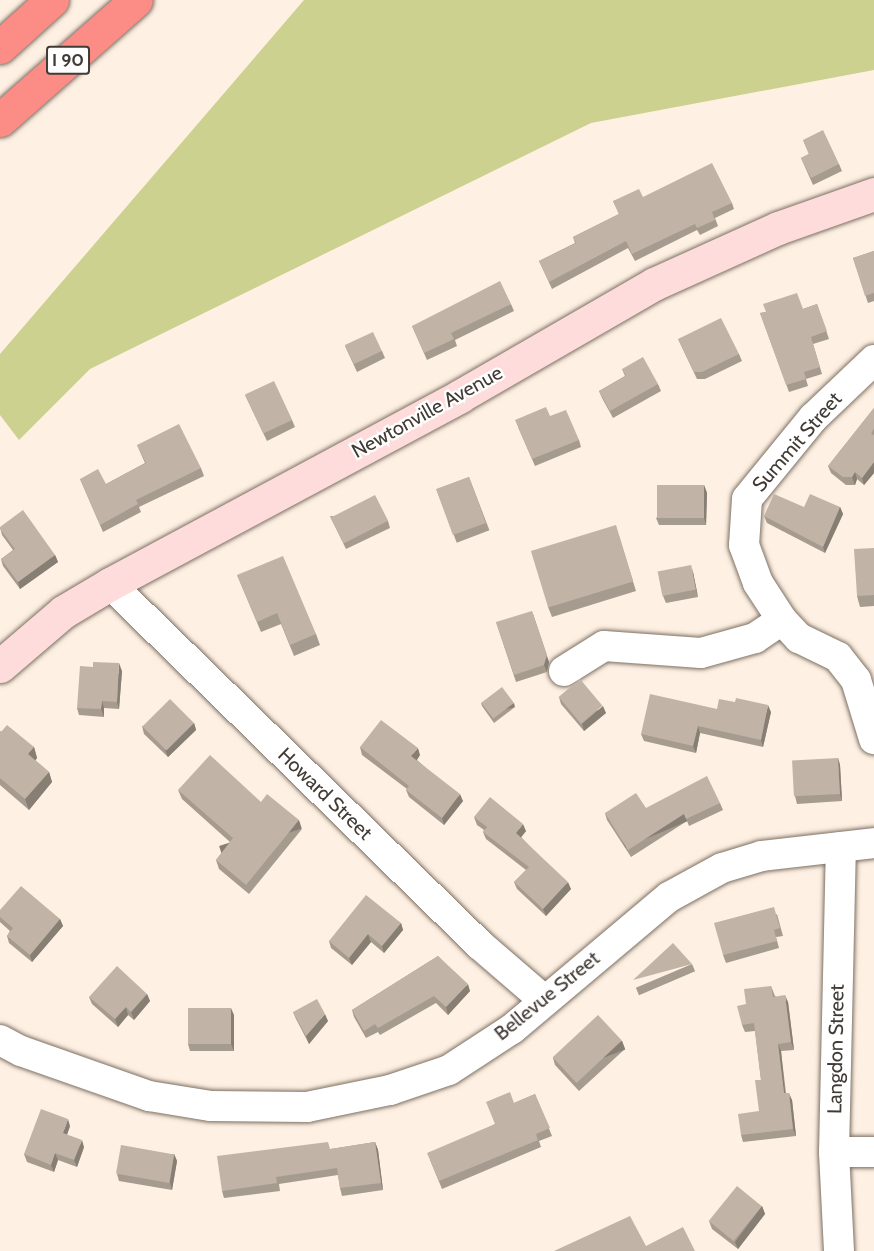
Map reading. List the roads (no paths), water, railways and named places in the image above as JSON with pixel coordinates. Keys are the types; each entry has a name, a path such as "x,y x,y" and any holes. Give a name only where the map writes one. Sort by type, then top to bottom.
{"highway":[{"name":"I 90","path":"0,47 52,0"},
{"name":"I 90","path":"0,120 136,0"}],"main road":[{"name":"Newtonville Avenue","path":"0,666 63,612 110,584 460,396 654,284 777,228 874,194"}],"street":[{"name":"Summit Street","path":"874,360 813,418 747,499 744,545 758,583 782,620 799,638 838,657 856,680 874,739"},
{"name":"Howard Street","path":"110,584 480,945 544,1000"},
{"path":"564,670 604,646 701,653 755,638 782,620"},
{"name":"Bellevue Street","path":"0,1040 21,1051 148,1096 211,1106 307,1107 390,1090 449,1070 512,1029 669,897 722,868 762,856 874,843"},
{"name":"Langdon Street","path":"831,1246 841,847"},
{"path":"834,1152 874,1152"}]}
